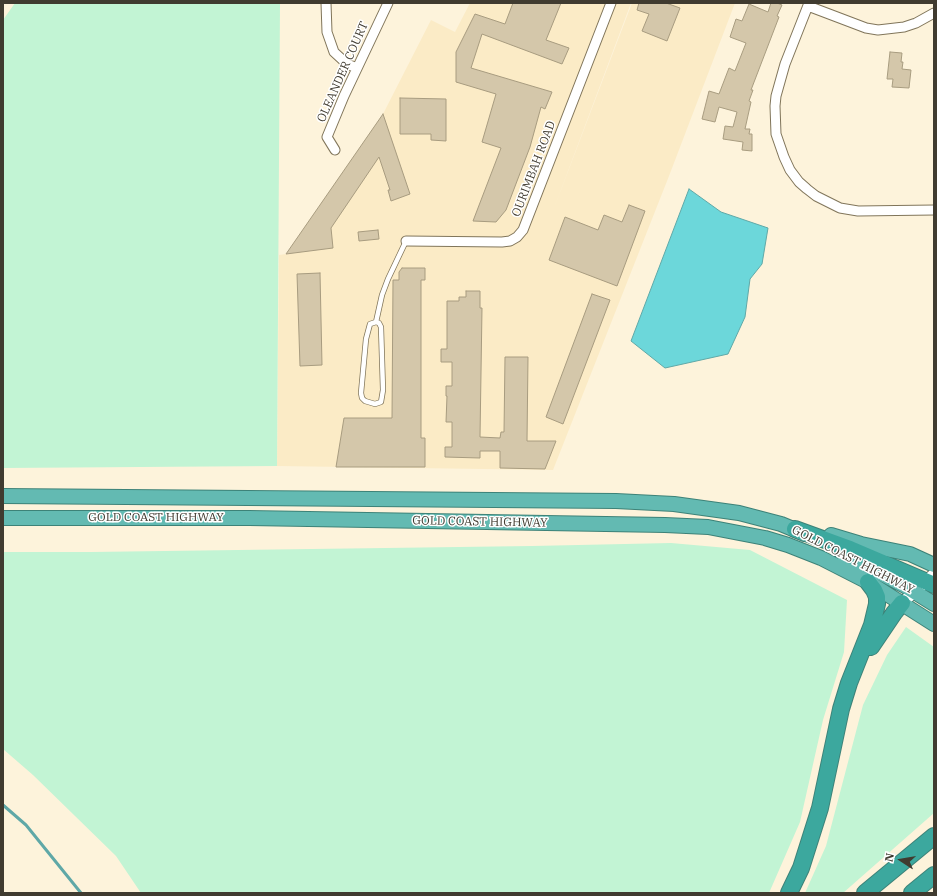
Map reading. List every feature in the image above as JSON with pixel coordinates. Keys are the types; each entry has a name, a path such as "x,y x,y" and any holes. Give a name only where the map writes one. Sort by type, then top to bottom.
{"highway":[{"name":"GOLD COAST HIGHWAY","path":"3,496 616,501 674,504 721,510 758,517 795,529 828,534 861,544 910,554 934,565"},
{"name":"GOLD COAST HIGHWAY","path":"3,518 249,518 693,526 735,531 765,538 821,558 868,582 934,624"},
{"path":"795,529 850,549 927,583"},
{"path":"789,893 801,868 820,808 841,709 849,683 872,625 877,604 874,590 868,582"},
{"name":"GOLD COAST HIGHWAY","path":"927,583 934,604"},
{"path":"849,683 877,638 902,603"},
{"path":"865,893 934,836"},
{"path":"912,893 934,875"}],"street":[{"path":"326,3 327,32 334,52 347,64 357,68"},
{"name":"OLEANDER COURT","path":"335,150 327,137 357,68 388,3"},
{"name":"OURIMBAH ROAD","path":"406,241 502,242 510,241 517,237 528,220 611,3"},
{"path":"934,13 916,23 904,27 878,30 866,28 808,4 785,64 775,106 776,134 784,157 790,170 799,182 816,196 840,208 858,211 934,210"},
{"path":"902,603 927,583"}],"lane":[{"path":"376,322 382,295 406,241"},
{"path":"371,322 376,322 379,323 381,327 383,390 381,402 375,404 365,401 362,398 361,393 368,330 371,322"}],"shaded area":[{"path":"470,3 631,3 553,211 632,3 735,3 669,176 553,470 277,466 279,255 286,254 383,114 431,20 455,32"}],"green space":[{"path":"15,3 280,3 277,466 3,468 3,20"},
{"path":"671,543 750,550 847,600 844,652 823,720 800,822 769,893 141,893 116,856 33,775 3,749 3,552"},
{"path":"906,627 934,647 934,813 843,893 805,893 826,846 863,705 887,655"}],"water":[{"path":"689,189 721,212 768,228 762,264 750,279 745,317 728,354 665,368 631,341"}],"building":[{"path":"513,3 561,3 546,40 569,48 562,64 482,34 471,68 552,92 545,109 541,107 530,147 506,210 496,222 473,221 501,148 482,142 496,94 456,82 456,52 475,14 505,24"},
{"path":"639,3 666,3 680,8 667,41 642,31 649,14 637,10"},
{"path":"771,3 782,5 777,16 779,17 751,90 753,90 749,101 751,102 745,129 750,129 749,134 752,134 752,151 742,150 743,142 723,139 725,126 733,127 737,112 719,107 715,122 702,119 709,91 719,94 729,68 735,71 746,43 730,37 736,19 742,21 749,4 768,12"},
{"path":"890,52 902,53 902,69 911,70 909,88 892,87 893,79 887,79"},
{"path":"400,98 446,99 446,141 431,140 431,134 400,134"},
{"path":"383,114 410,194 391,201 388,190 390,190 379,157 331,228 333,248 286,254"},
{"path":"629,205 645,211 617,286 549,260 565,217 598,230 604,215 622,222"},
{"path":"378,230 379,239 359,241 358,232"},
{"path":"402,268 425,268 425,280 421,280 421,438 425,438 425,467 336,467 344,418 392,418 393,280 399,280 399,272"},
{"path":"320,273 322,365 300,366 297,274"},
{"path":"466,291 480,291 480,308 482,308 480,437 500,438 501,432 504,432 505,357 528,357 527,441 556,441 545,469 500,468 500,451 480,451 480,458 445,457 445,447 452,447 452,422 446,422 446,386 452,386 452,362 441,362 441,349 447,349 447,301 459,301 459,297 466,297"},
{"path":"592,294 610,300 563,424 546,417"}],"waterway":[{"path":"3,805 26,825 81,893"}]}
